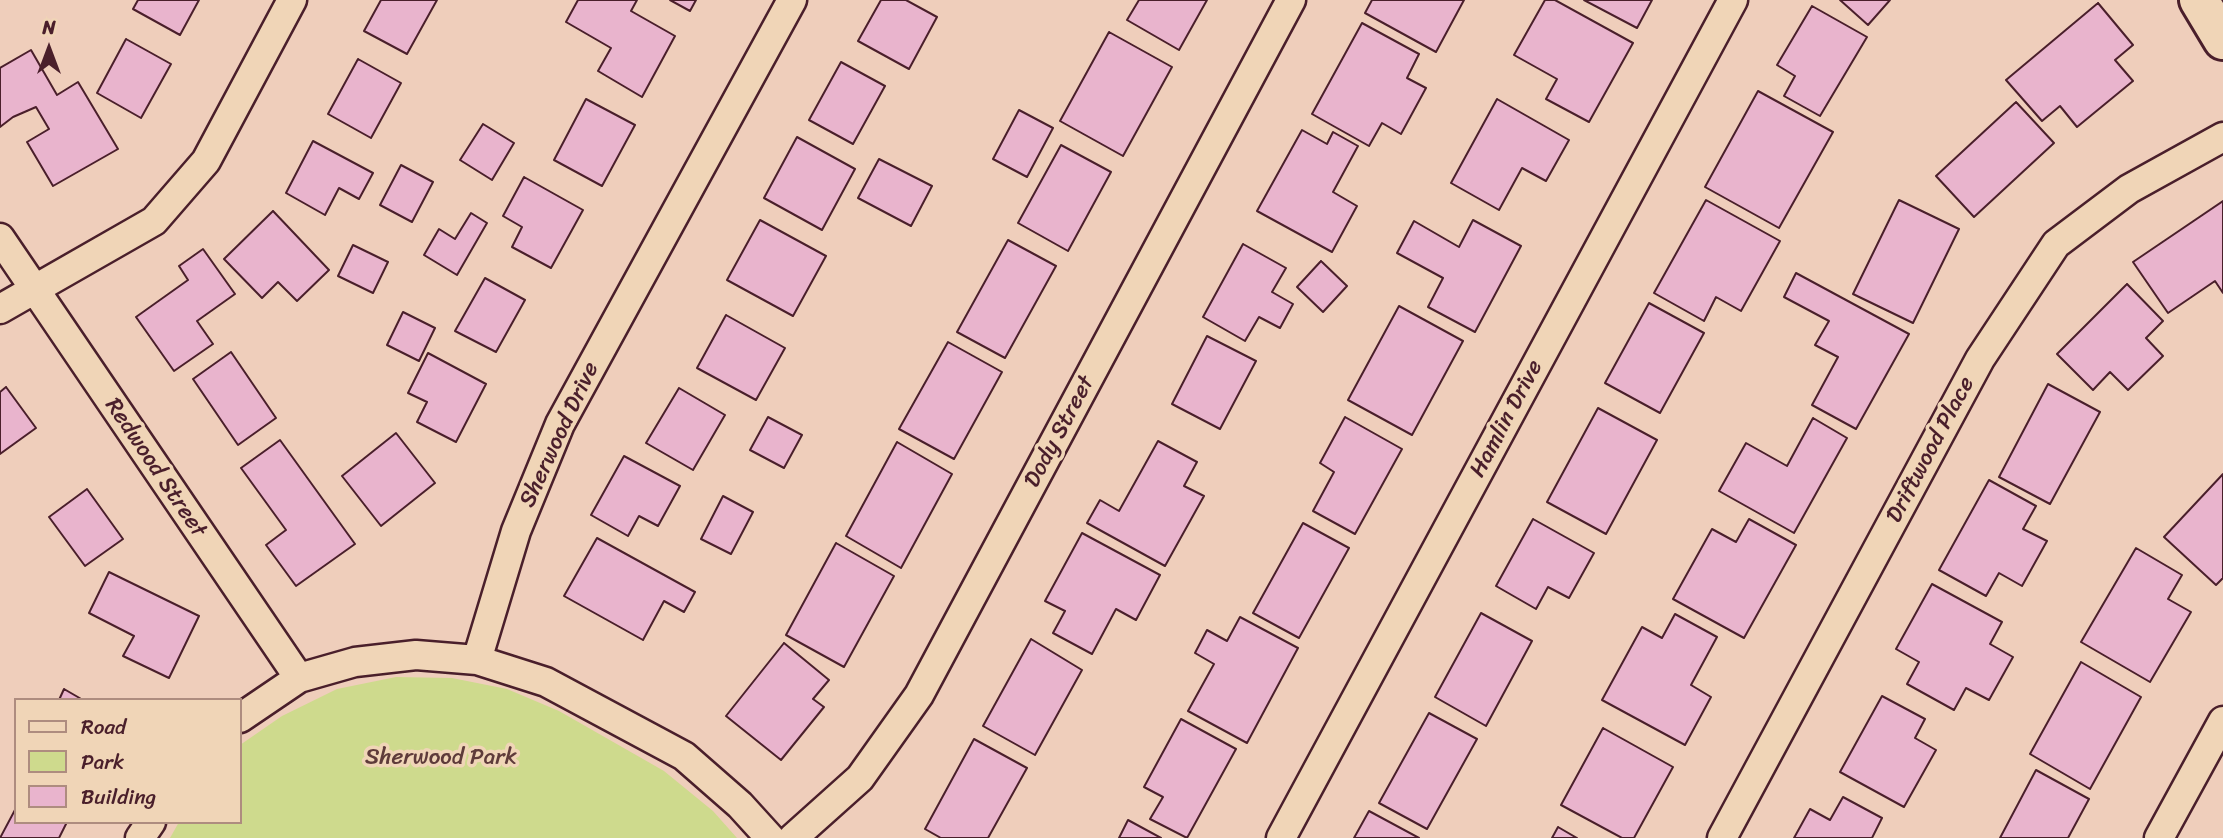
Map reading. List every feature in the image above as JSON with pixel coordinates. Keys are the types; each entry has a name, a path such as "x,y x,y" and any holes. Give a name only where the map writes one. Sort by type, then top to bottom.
{"main road":[{"path":"2199,0 2223,40"}],"street":[{"path":"0,309 154,221 206,161 292,0"},
{"name":"Sherwood Drive","path":"477,660 516,531 561,424 792,0"},
{"name":"Dody Street","path":"793,838 860,778 919,695 1292,0"},
{"name":"Hamlin Drive","path":"1281,838 1733,0"},
{"name":"Driftwood Place","path":"1722,838 1980,359 2056,244 2129,190 2223,136"},
{"name":"Redwood Street","path":"0,238 299,678"},
{"path":"242,717 299,678 355,662 416,655 477,660 546,682 684,756 740,805 770,838"},
{"path":"2159,838 2223,721"}],"green space":[{"name":"Sherwood Park","path":"396,677 452,678 507,689 559,711 664,771 713,811 737,838 170,838 178,824 242,824 242,744 282,716 337,689"}],"building":[{"path":"138,0 199,0 180,35 133,9"},
{"path":"381,0 437,0 407,54 364,31"},
{"path":"578,0 637,0 631,11 675,36 642,97 598,71 611,48 566,22"},
{"path":"670,0 696,0 690,11"},
{"path":"881,0 906,0 937,17 909,69 858,41"},
{"path":"1139,0 1207,0 1179,50 1127,20"},
{"path":"1372,0 1464,0 1436,52 1365,13"},
{"path":"1545,0 1555,0 1633,43 1589,122 1546,99 1557,79 1514,55"},
{"path":"1584,0 1652,0 1637,28"},
{"path":"1840,0 1890,0 1868,25"},
{"path":"2098,3 2133,45 2115,60 2133,81 2077,127 2060,106 2042,121 2006,80"},
{"path":"1812,6 1867,37 1820,116 1784,96 1795,76 1777,65"},
{"path":"1362,23 1419,54 1407,78 1426,88 1401,134 1382,123 1369,146 1312,114"},
{"path":"1109,32 1172,67 1123,156 1060,121"},
{"path":"126,39 171,64 141,118 97,93"},
{"path":"31,50 57,95 78,82 118,149 53,186 27,142 49,129 36,107 13,117 0,127 0,68"},
{"path":"358,59 401,83 371,138 328,114"},
{"path":"841,62 885,86 853,144 809,120"},
{"path":"1758,91 1833,132 1779,228 1705,187"},
{"path":"586,99 635,125 602,186 554,160"},
{"path":"1497,99 1569,140 1546,181 1522,168 1499,210 1451,183"},
{"path":"2016,102 2054,143 1974,217 1936,176"},
{"path":"1019,110 1053,128 1027,177 993,159"},
{"path":"483,124 514,143 492,180 460,160"},
{"path":"1302,130 1327,144 1333,132 1358,146 1333,192 1357,206 1332,252 1257,211"},
{"path":"797,137 855,169 822,230 764,198"},
{"path":"313,141 373,173 359,199 339,188 325,215 286,193"},
{"path":"1061,145 1111,172 1068,251 1018,223"},
{"path":"879,159 932,186 911,226 858,198"},
{"path":"401,165 433,182 412,222 380,205"},
{"path":"524,177 583,210 551,268 512,247 522,227 503,216"},
{"path":"1706,200 1780,241 1741,311 1716,297 1704,321 1654,293"},
{"path":"1899,200 1959,229 1913,323 1853,294"},
{"path":"2223,201 2223,293 2215,281 2168,313 2133,262"},
{"path":"273,211 329,270 297,301 278,282 262,298 224,259"},
{"path":"471,213 487,223 457,275 424,255 439,229 455,239"},
{"path":"760,220 826,256 793,316 727,280"},
{"path":"1473,220 1521,246 1475,332 1428,307 1443,278 1397,253 1414,221 1459,247"},
{"path":"1008,240 1056,266 1005,358 957,332"},
{"path":"1243,244 1286,268 1272,292 1293,304 1280,328 1259,317 1245,341 1203,317"},
{"path":"353,245 388,262 373,293 338,276"},
{"path":"203,249 235,294 197,321 213,344 174,371 136,317 188,280 179,266"},
{"path":"1321,261 1347,286 1323,312 1297,287"},
{"path":"1796,273 1909,334 1856,429 1812,405 1838,357 1815,345 1829,321 1784,297"},
{"path":"485,278 525,300 496,352 455,331"},
{"path":"2127,284 2163,321 2146,338 2163,356 2128,390 2110,372 2093,390 2057,354"},
{"path":"1649,303 1704,333 1660,413 1605,383"},
{"path":"1399,306 1463,341 1412,435 1348,400"},
{"path":"403,312 435,328 419,361 387,345"},
{"path":"726,315 785,348 756,400 697,368"},
{"path":"1207,336 1256,361 1220,429 1172,404"},
{"path":"948,342 1002,372 954,459 899,429"},
{"path":"231,352 276,418 238,445 193,379"},
{"path":"428,353 486,384 456,442 417,422 427,402 408,393"},
{"path":"2048,384 2100,412 2050,504 1999,477"},
{"path":"6,387 36,428 0,454 0,392"},
{"path":"679,388 725,415 693,470 646,443"},
{"path":"1598,408 1657,440 1606,534 1547,502"},
{"path":"768,417 802,435 784,468 750,450"},
{"path":"1345,417 1402,449 1355,534 1313,511 1334,472 1320,463"},
{"path":"1813,418 1847,438 1794,533 1719,491 1746,443 1787,466"},
{"path":"396,433 435,483 381,526 342,476"},
{"path":"280,440 355,544 296,586 266,545 286,530 241,468"},
{"path":"1158,441 1197,462 1184,486 1204,496 1165,566 1087,523 1100,500 1119,511"},
{"path":"897,442 952,474 901,568 846,536"},
{"path":"624,456 680,486 658,526 639,516 628,536 591,515"},
{"path":"2223,474 2223,578 2216,585 2164,537"},
{"path":"1989,480 2036,506 2023,529 2047,541 2022,586 1999,573 1986,596 1939,570"},
{"path":"87,489 123,539 85,566 49,517"},
{"path":"723,496 753,512 731,554 701,539"},
{"path":"1533,519 1594,553 1569,598 1548,587 1536,609 1496,586"},
{"path":"1749,519 1796,545 1744,638 1673,599 1712,529 1736,542"},
{"path":"1303,523 1349,548 1299,638 1253,613"},
{"path":"1082,533 1160,575 1136,620 1116,609 1092,654 1053,633 1065,611 1045,601"},
{"path":"597,538 695,592 684,612 664,601 643,640 564,596"},
{"path":"836,543 894,576 844,667 786,635"},
{"path":"2136,548 2182,575 2168,599 2191,612 2150,682 2081,642"},
{"path":"109,572 199,616 169,678 123,656 134,636 89,613"},
{"path":"1932,584 2002,622 1990,644 2013,657 1989,700 1966,688 1954,710 1907,684 1919,662 1896,649"},
{"path":"1481,613 1532,641 1486,726 1435,697"},
{"path":"1675,614 1717,637 1691,685 1711,697 1685,745 1602,700 1642,627 1662,638"},
{"path":"1240,617 1298,648 1247,743 1188,711 1214,664 1195,653 1207,630 1227,641"},
{"path":"1031,639 1082,670 1035,755 983,726"},
{"path":"784,643 829,680 813,699 824,707 781,760 726,716"},
{"path":"2081,662 2141,697 2090,789 2030,754"},
{"path":"64,689 80,698 60,698"},
{"path":"1882,696 1925,719 1915,738 1936,750 1904,807 1840,772"},
{"path":"1429,713 1477,739 1427,829 1379,803"},
{"path":"1181,719 1236,749 1187,838 1150,819 1163,797 1144,787"},
{"path":"1603,728 1673,767 1634,838 1622,838 1561,805"},
{"path":"974,739 1027,768 988,838 941,838 925,829"},
{"path":"2036,770 2089,799 2068,838 2000,838"},
{"path":"1843,797 1882,818 1872,838 1794,838 1810,809 1830,820"},
{"path":"1369,811 1419,838 1354,838"},
{"path":"14,812 14,824 66,824 59,838 0,838"},
{"path":"1128,820 1161,838 1119,838"},
{"path":"1558,827 1577,838 1552,838"}]}
